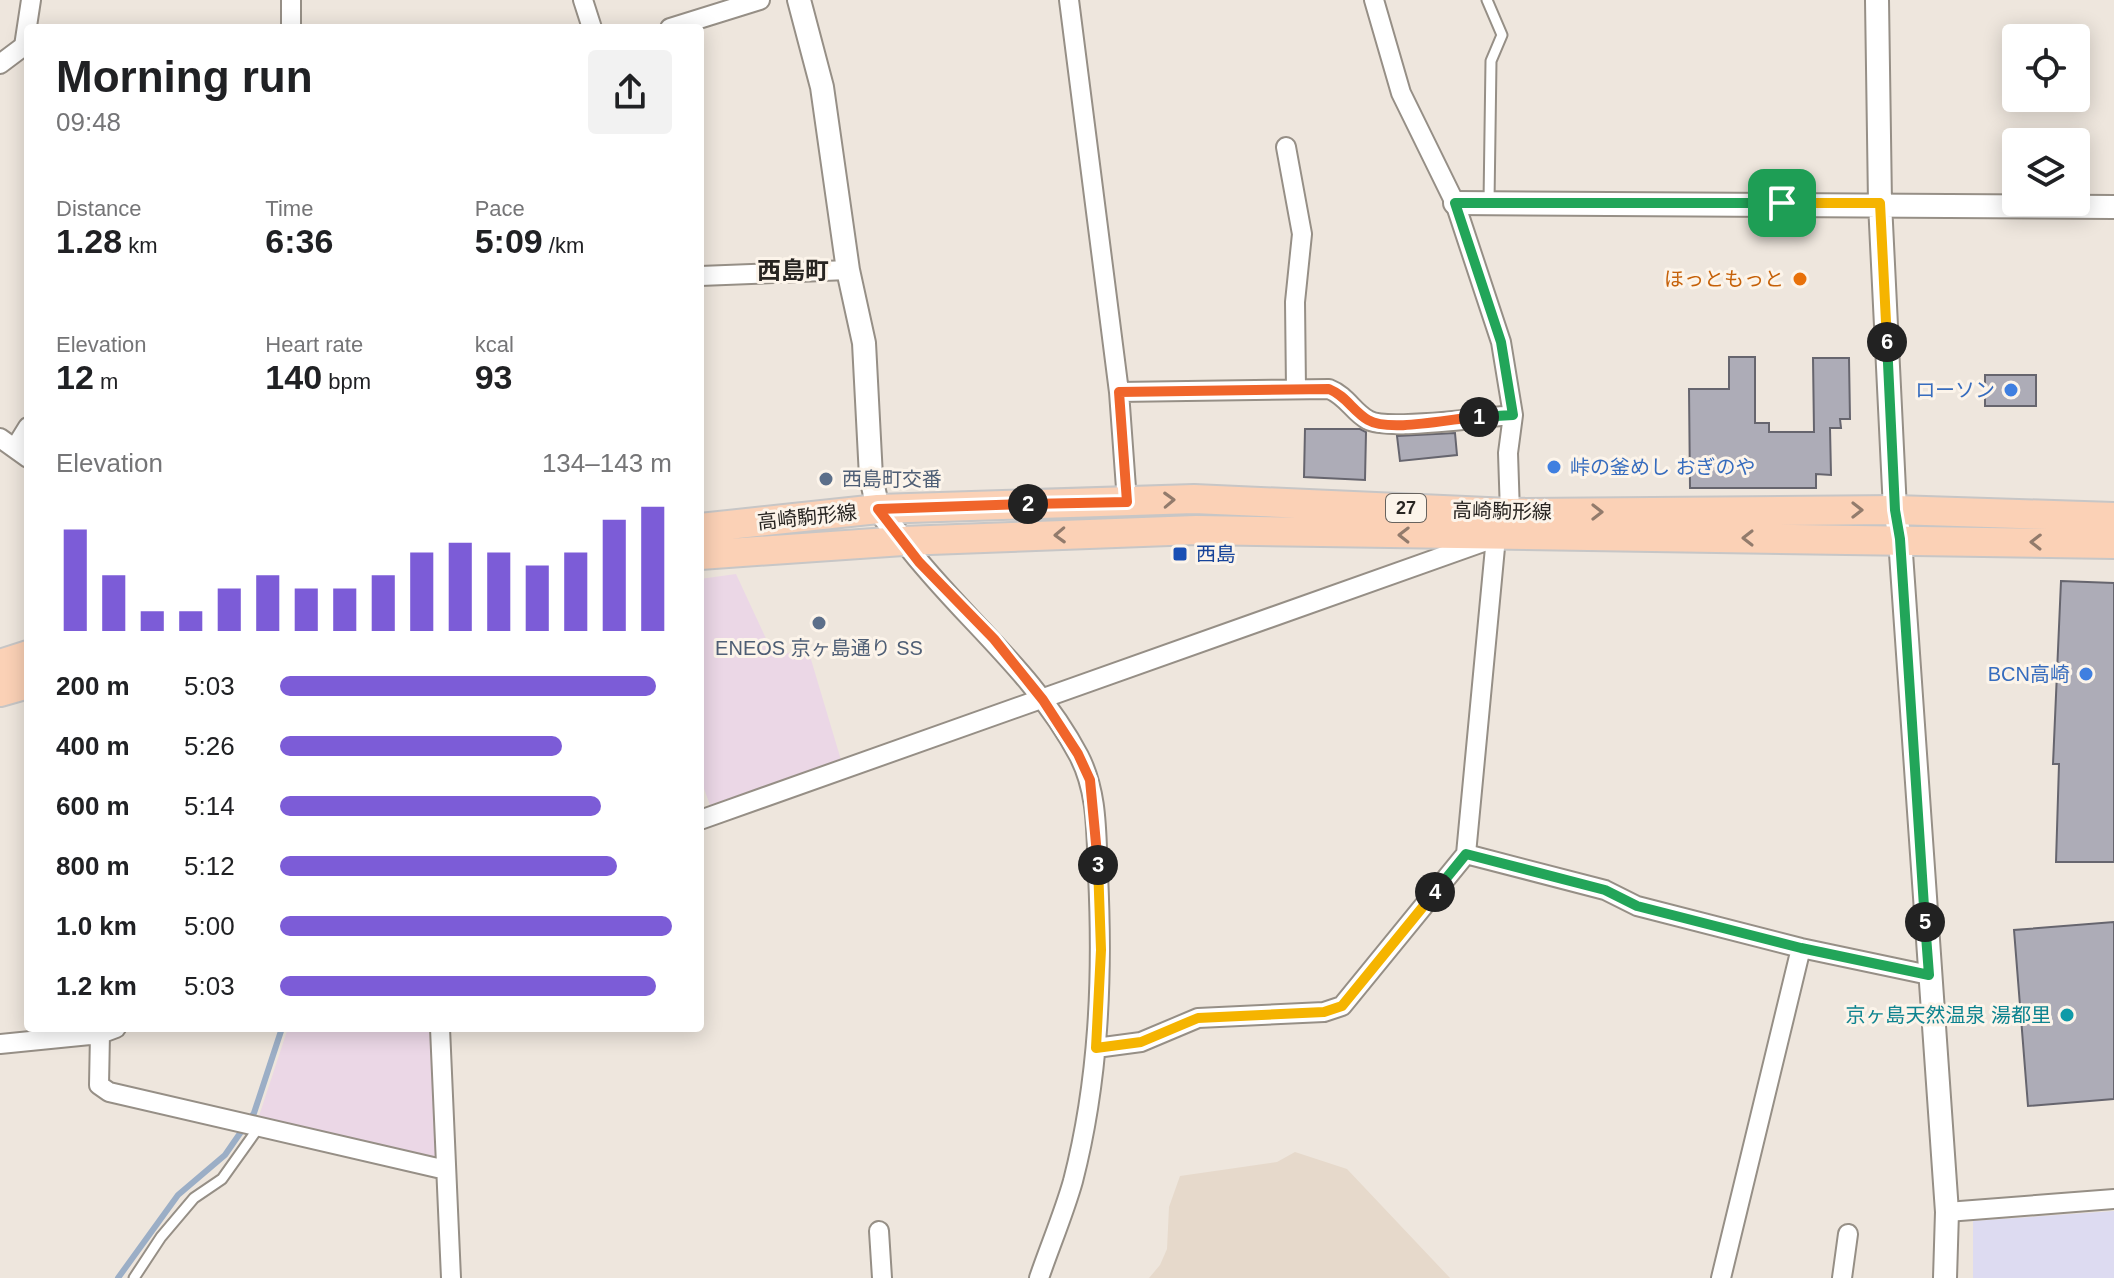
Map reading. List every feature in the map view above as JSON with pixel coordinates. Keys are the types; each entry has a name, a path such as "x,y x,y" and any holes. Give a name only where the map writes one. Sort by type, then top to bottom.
{"main road":[{"name":"高崎駒形線","path":"704,528 878,509 1194,499 1503,525 2114,544"},
{"name":"高崎駒形線","path":"704,555 903,541 1196,530 1503,525 1895,510 2114,517"},
{"path":"0,664 24,656"},
{"path":"0,692 24,685"}],"street":[{"path":"28,24 31,0"},
{"path":"291,0 291,24"},
{"path":"583,0 591,24"},
{"path":"683,24 760,0"},
{"path":"799,0 822,87 848,270 864,343 871,477 878,509 919,562 994,639 1043,700 1090,780 1095,809 1101,950 1096,1048 1073,1181 1039,1278"},
{"path":"1069,0 1119,392 1127,502"},
{"path":"1096,1048 1141,1042 1198,1018 1324,1012 1342,1006 1466,854 1513,415 1501,342 1455,203 1401,93 1374,0"},
{"path":"1877,0 1880,203 1895,510 1900,539 1947,1212 1945,1278"},
{"path":"0,64 24,48"},
{"path":"1286,147 1302,234 1295,302 1296,389"},
{"path":"1455,203 1880,203 2114,207"},
{"path":"704,276 848,270"},
{"path":"1119,392 1329,389 1342,394 1368,421 1389,425 1513,415"},
{"path":"704,819 1043,700 1503,525"},
{"path":"1466,854 1605,890 1637,906 1801,948 1929,975"},
{"path":"1721,1278 1801,948"},
{"path":"0,1044 100,1032"},
{"path":"108,1032 99,1085 109,1092 446,1170"},
{"path":"440,1032 451,1278"},
{"path":"1947,1212 2114,1199"},
{"path":"879,1231 882,1278"},
{"path":"1842,1278 1848,1234"}],"lane":[{"path":"1487,0 1502,35 1491,61 1489,202"},
{"path":"134,1278 161,1237 194,1198 222,1179 259,1126"}],"shaded area":[{"path":"736,574 775,658 807,646 841,760 710,805 704,789 704,578"},
{"path":"287,1032 432,1032 437,1156 433,1159 258,1119"},
{"path":"1295,1152 1347,1169 1450,1278 1149,1278 1160,1265 1167,1249 1169,1207 1180,1176 1277,1162"},
{"path":"2114,1211 2114,1278 1973,1278 1973,1221"}],"building":[{"path":"1729,357 1755,357 1755,423 1769,423 1769,432 1814,432 1813,358 1849,358 1850,419 1840,419 1841,428 1830,428 1831,475 1816,474 1816,488 1690,488 1689,389 1729,389"},
{"name":"ローソン","path":"1985,375 2036,375 2036,406 1985,406"},
{"path":"1305,429 1360,429 1366,432 1365,480 1304,477"},
{"path":"1455,433 1457,455 1400,461 1397,436"},
{"name":"BCN高崎","path":"2061,581 2114,583 2114,862 2056,862 2059,764 2053,764"},
{"name":"京ヶ島天然温泉 湯都里","path":"2114,922 2114,1099 2028,1106 2014,930"}],"waterway":[{"path":"118,1278 178,1195 225,1155 254,1113 281,1032"}],"place":[{"name":"ほっともっと","path":"1800,279"},
{"name":"ローソン","path":"2011,390"},
{"name":"峠の釜めし おぎのや","path":"1554,467"},
{"name":"西島町交番","path":"826,479"},
{"name":"西島","path":"1180,554"},
{"name":"ENEOS 京ヶ島通り SS","path":"819,623"},
{"name":"BCN高崎","path":"2086,674"},
{"name":"京ヶ島天然温泉 湯都里","path":"2067,1015"}],"district":[{"name":"西島町","path":"793,271"}],"route":[{"path":"1455,203 1782,203 1880,203 1895,510 1900,539 1929,975 1801,948 1637,906 1605,890 1466,854 1342,1006 1324,1012 1198,1018 1141,1042 1096,1048 1101,950 1095,809 1090,780 1078,754 1043,700 994,639 919,562 878,509 1127,502 1119,392 1329,389 1342,394 1368,421 1389,425 1513,415 1501,342 1455,203"}]}
